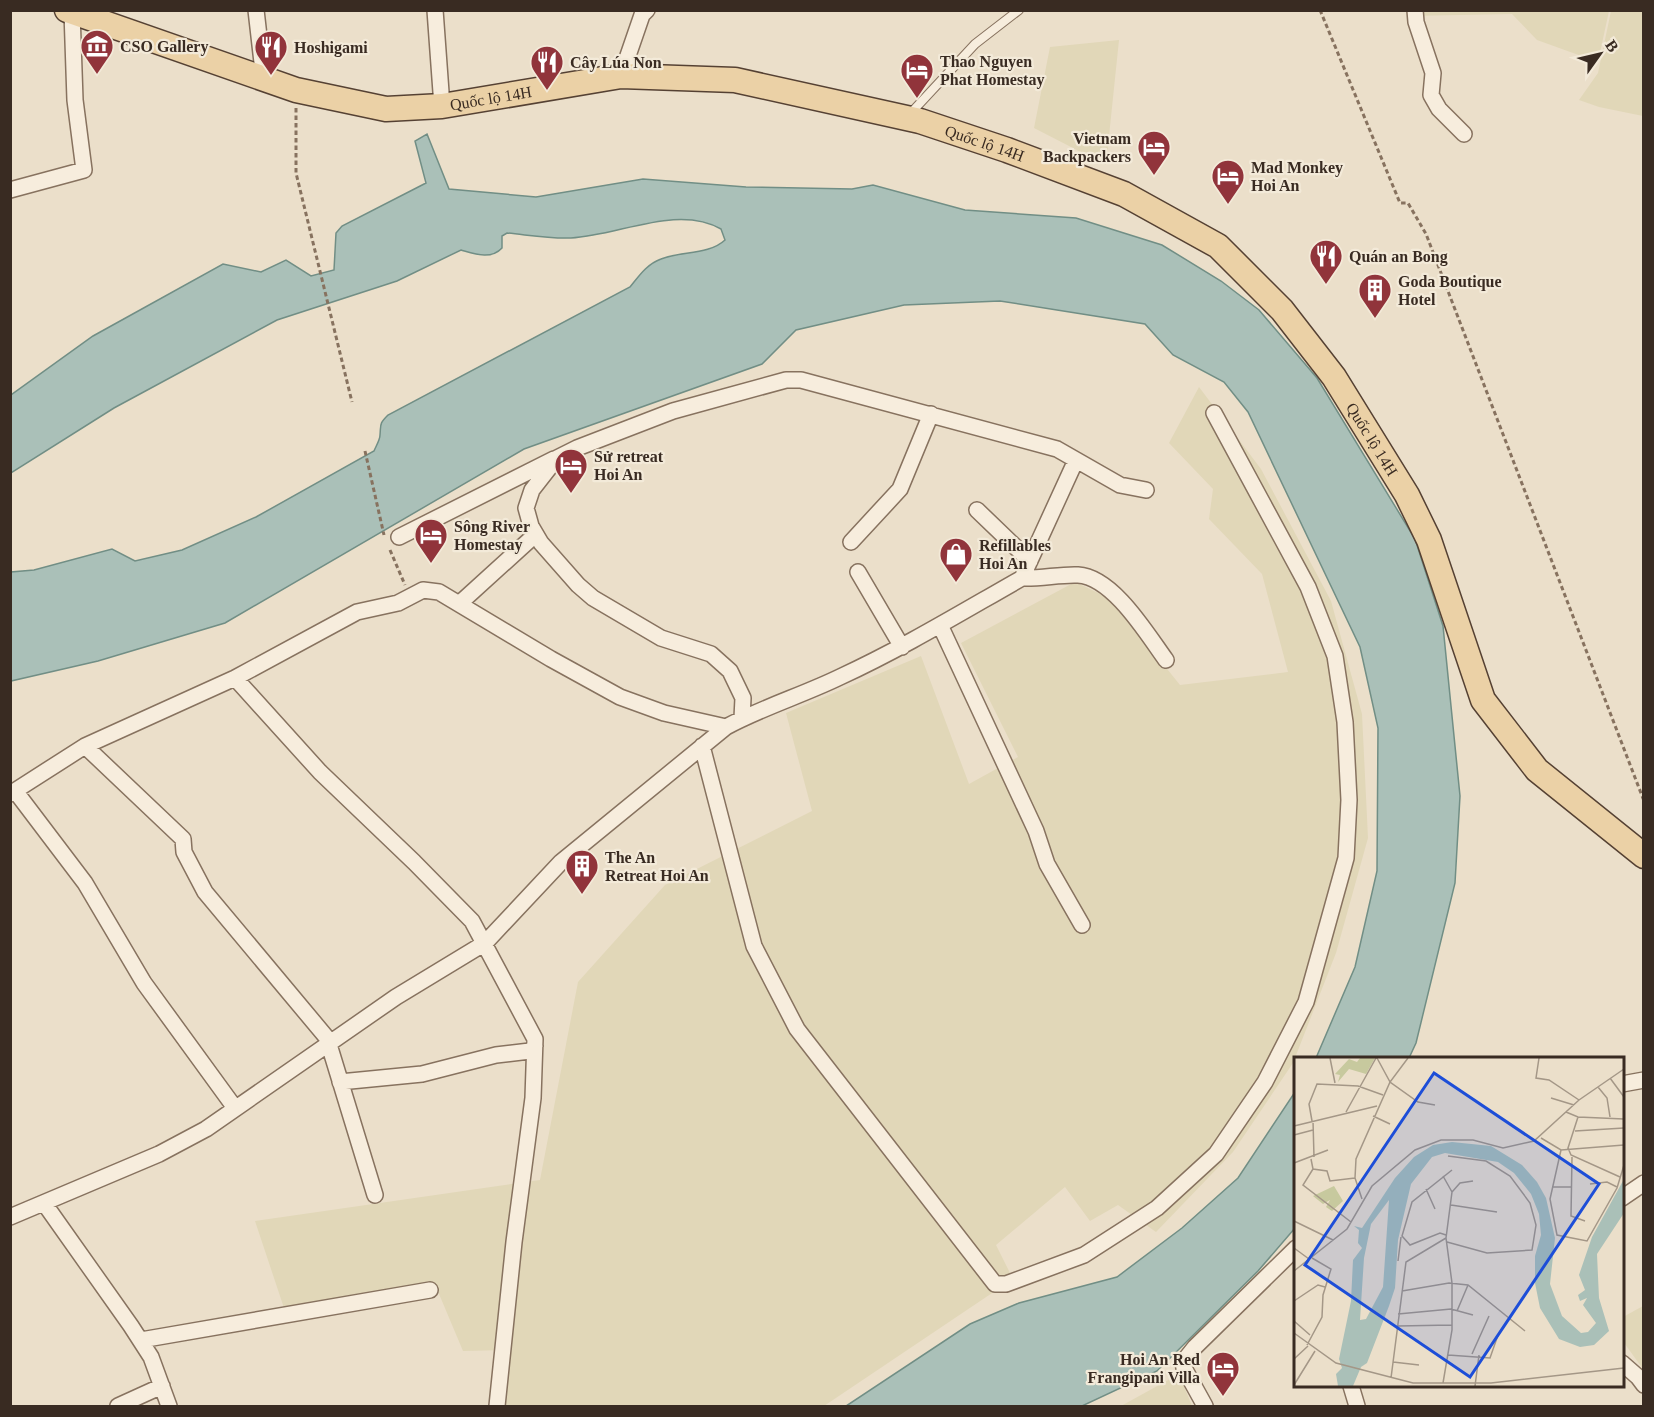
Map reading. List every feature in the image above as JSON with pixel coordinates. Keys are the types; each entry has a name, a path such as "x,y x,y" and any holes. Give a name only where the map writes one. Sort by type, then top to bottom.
{"main road":[{"name":"Quốc lộ 14H","path":"69,11 296,90 386,109 442,106 621,76 735,80 906,118 1007,150 1124,194 1218,246 1282,310 1335,377 1407,495 1429,540 1483,700 1537,770 1644,856"}],"street":[{"path":"256,10 264,80"},
{"path":"435,10 442,106"},
{"path":"621,76 642,15 647,10"},
{"path":"1415,10 1416,22 1433,73 1431,95 1439,109 1464,134"},
{"path":"10,190 84,171 75,100 69,11"},
{"path":"391,540 577,448 673,411 786,380 801,380 824,385 1058,449 1120,485 1146,490"},
{"path":"702,746 754,946 797,1029 995,1284 1006,1284 1084,1255 1157,1208 1216,1154 1265,1082 1306,1002 1346,858 1349,800 1345,722 1335,656 1308,587 1214,413"},
{"path":"851,542 900,489 931,414"},
{"path":"557,458 532,490 526,508 535,535 578,585 593,598 661,638 711,654 730,671 743,698 742,718"},
{"path":"1022,578 1076,460"},
{"path":"977,510 1030,561"},
{"path":"459,603 535,535"},
{"path":"858,572 902,647"},
{"path":"10,1217 159,1154 206,1129 396,998 485,943 561,862 726,727 742,718 821,686 902,647 1022,578 1042,579 1079,575 1105,585 1124,604 1166,660"},
{"path":"235,1108 144,983 85,883 13,793 85,746 235,678 357,612 369,608 385,607 423,590 439,591 620,697 664,713 726,727"},
{"path":"940,625 1036,831 1043,856 1082,925"},
{"path":"235,678 320,772 472,921 535,1039 533,1098 496,1407"},
{"path":"85,746 183,839 184,852 205,892 327,1038 375,1195"},
{"path":"340,1082 422,1074 496,1055 530,1051 535,1046"},
{"path":"1624,1084 1644,1080"},
{"path":"1624,1197 1644,1183"},
{"path":"44,1203 151,1357 169,1407"},
{"path":"1205,1407 1183,1362 1195,1347 1294,1250"},
{"path":"141,1341 430,1290"},
{"path":"1624,1364 1644,1385"},
{"path":"118,1407 162,1386"},
{"path":"1351,1387 1357,1407"}],"lane":[{"path":"906,118 975,44 1019,10"}],"path":[{"path":"1320,10 1400,203 1408,203 1426,234 1644,801"},
{"path":"296,90 296,173 352,402"},
{"path":"365,451 391,540 411,597"}],"shaded area":[{"path":"1407,11 1609,11 1598,62 1537,40 1512,14 1407,16"},
{"path":"1611,11 1643,11 1643,116 1599,107 1579,100 1598,73"},
{"path":"1119,40 1106,165 1034,128 1050,47"},
{"path":"1199,387 1261,469 1331,601 1362,714 1368,838 1336,953 1293,1063 1233,1152 1156,1232 1118,1205 1090,1221 1065,1187 996,1245 1013,1279 824,1406 505,1406 506,1350 463,1351 434,1282 286,1314 255,1221 540,1180 578,982 665,885 812,811 786,713 921,656 969,784 1018,757 961,643 1075,582 1111,599 1180,685 1288,672 1262,574 1209,519 1213,489 1169,443"},
{"path":"1643,1306 1643,1369 1624,1343 1624,1316"},
{"path":"1179,1374 1192,1406 1121,1406"}],"water":[{"path":"427,134 449,189 536,197 643,179 746,187 852,189 873,185 965,210 1076,218 1162,245 1221,281 1259,310 1317,378 1415,539 1443,626 1460,796 1455,883 1416,1043 1409,1057 1316,1057 1355,967 1377,871 1378,728 1360,647 1248,412 1224,382 1173,355 1145,324 1000,301 904,305 796,330 762,364 524,449 225,623 98,661 11,681 11,572 34,570 112,549 135,561 182,550 256,517 374,451 379,439 381,424 388,415 630,287 656,261 711,248 725,240 721,229 704,222 686,220 647,223 571,238 507,233 502,236 502,248 493,254 483,255 461,250 397,281 277,320 114,408 11,473 11,395 93,336 223,264 261,272 286,260 311,276 334,270 336,233 342,226 426,183 415,141"},
{"path":"1294,1094 1294,1229 1258,1271 1157,1371 1082,1406 846,1406 970,1324 1019,1303 1117,1277 1182,1228 1238,1178"}],"place":[{"name":"CSO Gallery","path":"97,75"},
{"name":"Hoshigami","path":"271,76"},
{"name":"Cây Lúa Non","path":"547,91"},
{"name":"Thao Nguyen Phat Homestay","path":"917,99"},
{"name":"Vietnam Backpackers","path":"1154,176"},
{"name":"Mad Monkey Hoi An","path":"1228,205"},
{"name":"Quán an Bong","path":"1326,285"},
{"name":"Goda Boutique Hotel","path":"1375,319"},
{"name":"Sử retreat Hoi An","path":"571,494"},
{"name":"Sông River Homestay","path":"431,564"},
{"name":"Refillables Hoi An","path":"956,583"},
{"name":"The An Retreat Hoi An","path":"582,895"},
{"name":"Hoi An Red Frangipani Villa","path":"1223,1397"}]}
